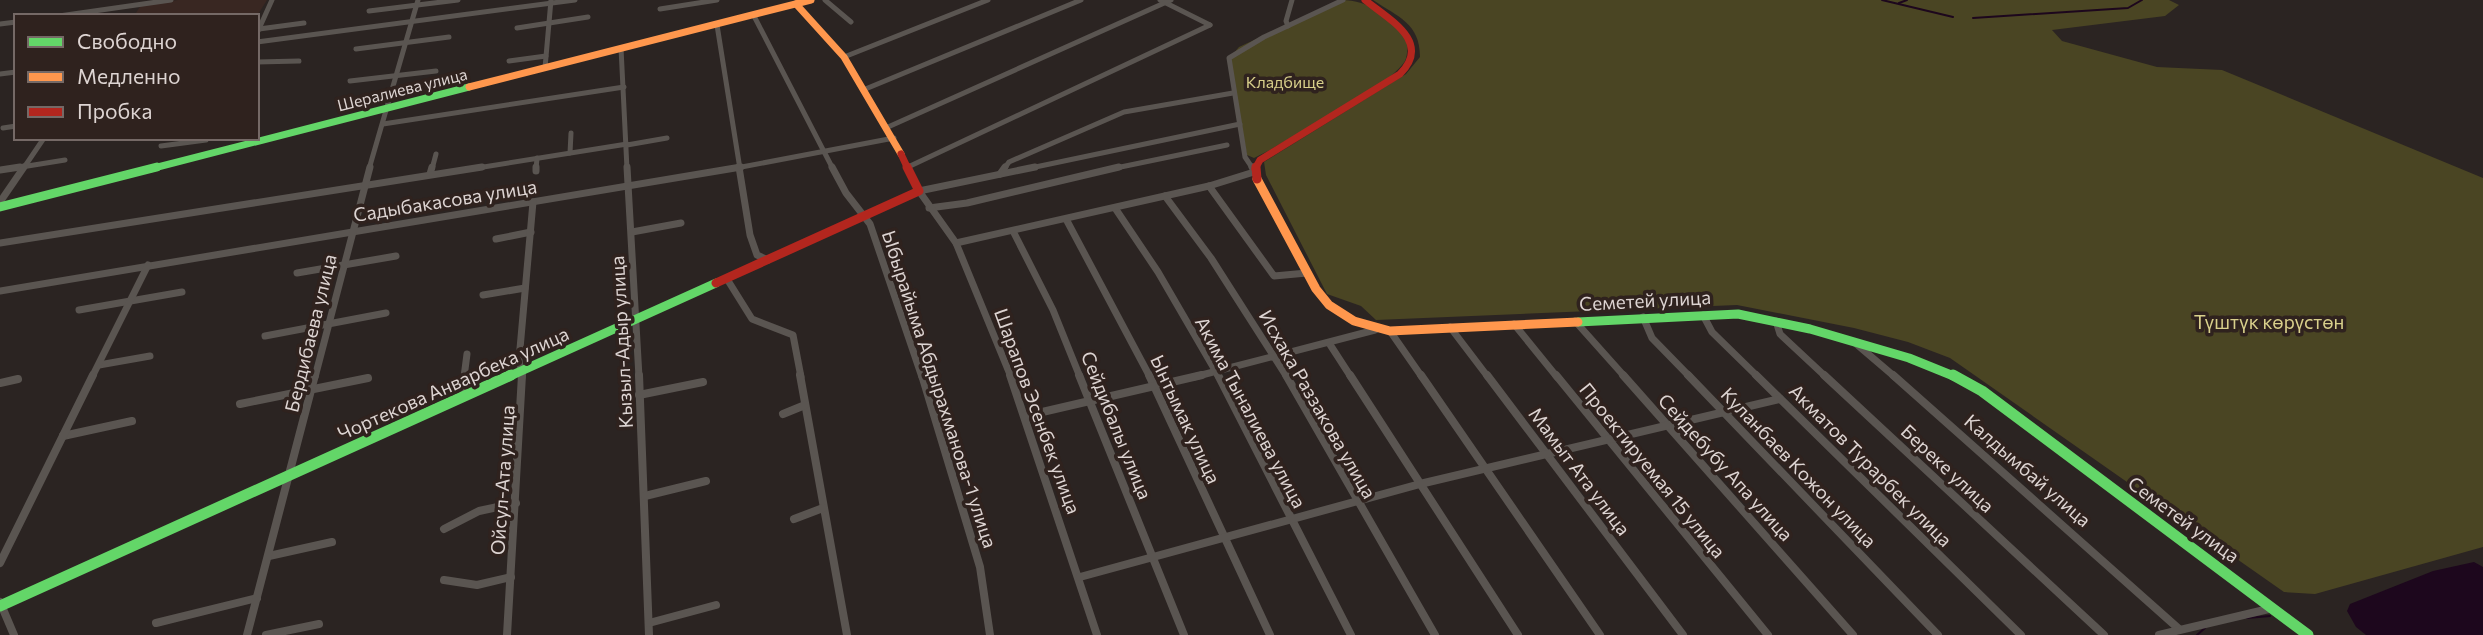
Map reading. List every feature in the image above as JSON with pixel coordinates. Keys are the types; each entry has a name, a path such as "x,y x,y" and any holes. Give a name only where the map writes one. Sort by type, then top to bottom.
{"street":[{"path":"72,14 171,0"},
{"path":"259,29 272,0 279,0"},
{"path":"369,11 418,2 458,0"},
{"path":"259,42 575,0"},
{"path":"660,9 717,0"},
{"name":"Шералиева улица","path":"0,207 754,16 793,2 811,0"},
{"path":"825,0 851,22"},
{"path":"844,57 988,0"},
{"path":"863,90 1081,0"},
{"path":"1288,26 1286,21 1292,0"},
{"path":"1254,171 1245,157 1229,58 1234,53 1340,0"},
{"path":"956,243 1209,186 1254,171 1260,160 1409,67 1413,57 1411,38 1402,27 1365,0"},
{"path":"888,127 1166,1 1210,25 908,167"},
{"name":"Бердибаева улица","path":"247,635 291,475 343,264 385,109 418,2"},
{"path":"545,68 551,2"},
{"path":"793,2 844,57 888,127 919,191 1240,124"},
{"name":"Ыбырайыма Абдырахманова-1 улица","path":"754,16 846,193 870,224 904,316 980,567 990,635"},
{"path":"517,28 588,17"},
{"path":"259,31 304,23"},
{"path":"717,25 750,235 757,255 768,260"},
{"path":"356,48 449,37"},
{"name":"Кызыл-Адыр улица","path":"621,48 645,496 649,635"},
{"path":"509,61 546,56"},
{"path":"259,62 299,61"},
{"path":"350,81 436,71"},
{"path":"383,124 624,88"},
{"path":"1000,174 1009,162 1124,113 1233,93"},
{"path":"506,115 507,105"},
{"path":"3,128 14,126"},
{"path":"570,133 570,153"},
{"path":"0,243 667,138"},
{"name":"Садыбакасова улица","path":"0,291 629,186 894,138"},
{"path":"0,202 43,140"},
{"path":"161,146 200,140"},
{"path":"198,157 206,140"},
{"path":"929,208 967,203 1135,163 1227,145"},
{"path":"430,174 436,154"},
{"path":"536,171 537,158"},
{"path":"0,170 65,160"},
{"name":"Семетей улица","path":"1254,171 1324,301 1374,330 1738,314 1852,341 1941,369 1982,391 2308,635"},
{"path":"1209,186 1274,276 1307,273"},
{"name":"Шарапов Эсенбек улица","path":"919,191 956,243 1025,416 1097,635"},
{"name":"Чортекова Анварбека улица","path":"1,604 919,191"},
{"name":"Исхака Раззакова улица","path":"1165,196 1211,258 1275,356 1435,635"},
{"name":"Ойсул-Ата улица","path":"507,635 523,384 519,360 533,202"},
{"name":"Акима Тыналиева улица","path":"1115,208 1158,272 1216,372 1351,635"},
{"name":"Ынтымак улица","path":"1066,219 1155,387 1270,635"},
{"path":"632,232 681,223"},
{"name":"Сейдибалы улица","path":"1013,231 1053,310 1184,635"},
{"path":"496,239 531,232"},
{"path":"298,273 396,256"},
{"path":"0,563 148,265"},
{"path":"727,278 752,319 793,335 843,634"},
{"path":"483,295 525,288"},
{"path":"79,310 182,292"},
{"path":"264,335 386,313"},
{"name":"Акматов Турарбек улица","path":"1703,315 1712,332 2021,635"},
{"name":"Куланбаев Кожон улица","path":"1643,317 1653,338 1938,635"},
{"name":"Сейдебубу Апа улица","path":"1575,321 1853,635"},
{"name":"Береке улица","path":"1776,321 1780,334 2104,635"},
{"name":"Проектируемая 15 улица","path":"1514,324 1768,635"},
{"name":"Мамыт Ата улица","path":"1450,327 1683,635"},
{"path":"1025,416 1216,372 1374,330"},
{"path":"1390,331 1600,635"},
{"name":"Калдымбай улица","path":"1852,341 2019,484 2179,629"},
{"path":"1329,343 1518,635"},
{"path":"462,398 467,354"},
{"path":"100,365 150,356"},
{"path":"240,404 368,378"},
{"path":"0,383 18,379"},
{"path":"639,395 703,382"},
{"path":"1080,578 1291,521 1356,500 1548,456 1780,398"},
{"path":"783,414 805,405"},
{"path":"63,436 132,421"},
{"path":"645,496 706,481"},
{"path":"443,528 479,511 516,503"},
{"path":"794,519 822,508"},
{"path":"269,556 332,542"},
{"path":"444,580 477,585 511,577"},
{"path":"156,623 257,598"},
{"path":"1,604 14,635"},
{"path":"649,623 716,605"},
{"path":"2159,635 2273,608"},
{"path":"266,635 318,624"}],"shaded area":[{"path":"178,0 267,0 258,14 135,14 141,5"},
{"path":"2474,562 2483,567 2483,635 2366,635 2356,627 2347,611 2350,604 2433,571"}],"green space":[{"name":"Кладбище","path":"1341,0 1361,3 1388,17 1408,40 1405,61 1396,72 1363,96 1270,150 1254,158 1247,155 1228,60 1239,47"},
{"name":"Түштүк көрүстөн","path":"1373,0 2169,0 2179,5 2165,16 2052,30 2062,41 2157,67 2222,70 2483,178 2483,547 2315,594 2284,592 1950,358 1908,342 1854,328 1737,305 1376,320 1361,306 1327,294 1266,175 1264,162 1406,74 1420,57 1419,45 1412,29"}],"waterway":[{"path":"1882,0 1953,17"},
{"path":"1899,3 1907,0"},
{"path":"1973,18 2128,8 2142,0"},
{"path":"2247,618 2270,616"},
{"path":"2197,635 2205,628"}],"traffic: fast":[{"path":"0,207 469,87"},
{"path":"0,606 716,283"},
{"path":"1578,322 1738,314 1810,329 1941,369 1982,391 2308,635"}],"traffic: slow":[{"path":"469,87 811,0"},
{"path":"796,4 844,57 901,154"},
{"path":"1257,179 1285,236 1316,289 1329,305 1354,321 1390,331 1578,322"}],"traffic: jam":[{"path":"1257,179 1254,170 1260,160 1400,74 1411,63 1414,53 1405,32 1365,0"},
{"path":"716,283 919,191 901,154"}]}
